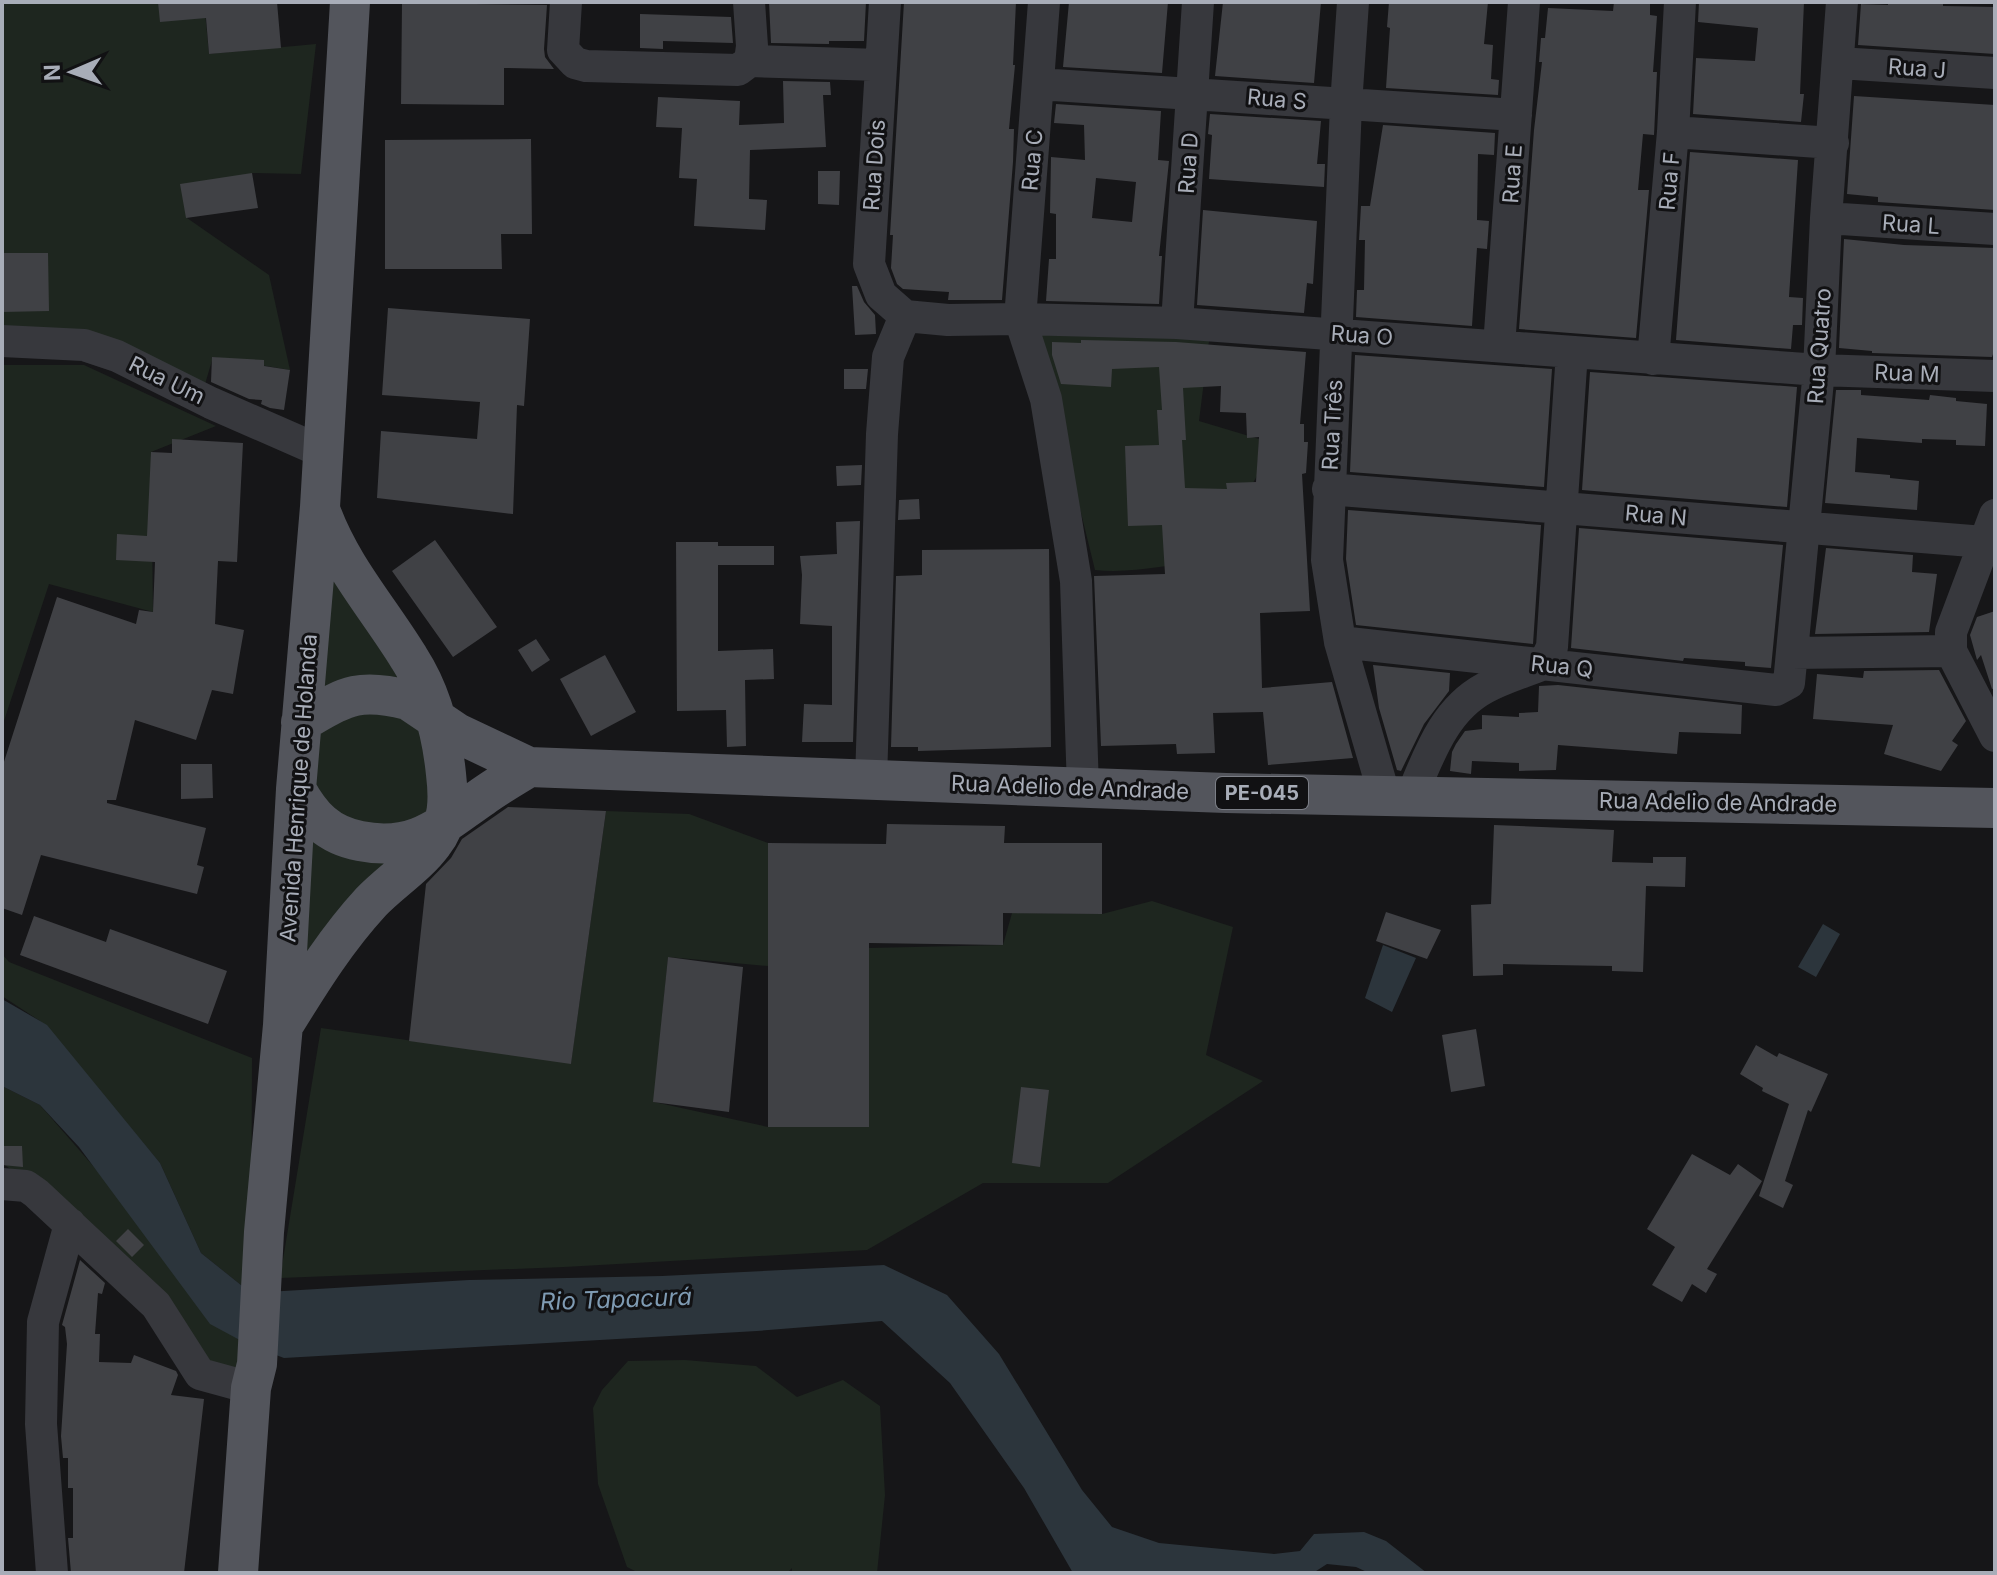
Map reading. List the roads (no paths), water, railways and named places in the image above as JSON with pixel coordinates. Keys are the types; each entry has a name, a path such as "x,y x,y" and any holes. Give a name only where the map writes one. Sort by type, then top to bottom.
{"main road":[{"name":"Avenida Henrique de Holanda","path":"238,1573 283,1025 296,789 320,507 350,2"},
{"path":"283,1025 329,951 372,901 427,851 444,826 448,790 443,753 421,680 410,658 339,555 320,507"},
{"path":"301,722 342,698 364,693 408,700 487,749 529,767"},
{"name":"Rua Adelio de Andrade","path":"529,767 1226,793 1995,808"},
{"path":"296,789 313,817 344,838 375,844 396,844 444,826 482,796 529,767"},
{"path":"254,1376 266,1390 255,1573"}],"street":[{"path":"565,15 563,50 575,63 586,66 738,70 751,54 749,2"},
{"name":"Rua Dois","path":"885,2 869,264 881,295 905,316"},
{"name":"Rua C","path":"1020,319 1044,2"},
{"name":"Rua D","path":"1177,323 1198,2"},
{"name":"Rua Três","path":"1353,2 1327,560 1340,642 1398,795"},
{"name":"Rua E","path":"1499,346 1524,2"},
{"name":"Rua F","path":"1653,359 1673,132 1680,2"},
{"name":"Rua Quatro","path":"1784,687 1789,683 1819,370 1826,218 1842,2"},
{"path":"751,54 880,65"},
{"name":"Rua J","path":"1839,63 1995,73"},
{"name":"Rua S","path":"1038,84 1516,115"},
{"path":"1673,132 1833,143"},
{"name":"Rua L","path":"1826,218 1995,229"},
{"path":"871,780 888,357 905,316"},
{"name":"Rua O","path":"905,316 948,320 1177,323 1819,370"},
{"path":"1020,319 1046,399 1076,581 1083,788"},
{"name":"Rua Um","path":"2,341 84,345 117,356 211,403 323,452"},
{"path":"1398,795 1459,708 1484,689 1544,664 1552,647 1572,352"},
{"name":"Rua M","path":"1819,370 1995,376"},
{"name":"Rua N","path":"1328,489 1804,528 1989,528"},
{"path":"1989,528 1954,619 1951,651 1995,736"},
{"name":"Rua Q","path":"1340,642 1776,690 1784,687"},
{"path":"1792,653 1951,651"},
{"path":"2,1184 26,1186 156,1305 200,1374 254,1376"},
{"path":"52,1573 41,1424 43,1322 70,1224"}],"water":[{"path":"1823,924 1840,934 1816,977 1798,967"},
{"path":"1383,945 1416,958 1392,1012 1365,998"},
{"name":"Rio Tapacurá","path":"2,999 47,1025 160,1163 201,1253 251,1293 469,1280 662,1276 884,1265 947,1295 999,1354 1082,1490 1112,1527 1159,1543 1274,1554 1300,1551 1314,1534 1364,1532 1386,1541 1427,1573 1369,1573 1356,1567 1327,1564 1313,1573 1073,1573 1024,1488 950,1383 882,1321 284,1358 249,1345 210,1324 79,1147 40,1105 2,1086"}]}
